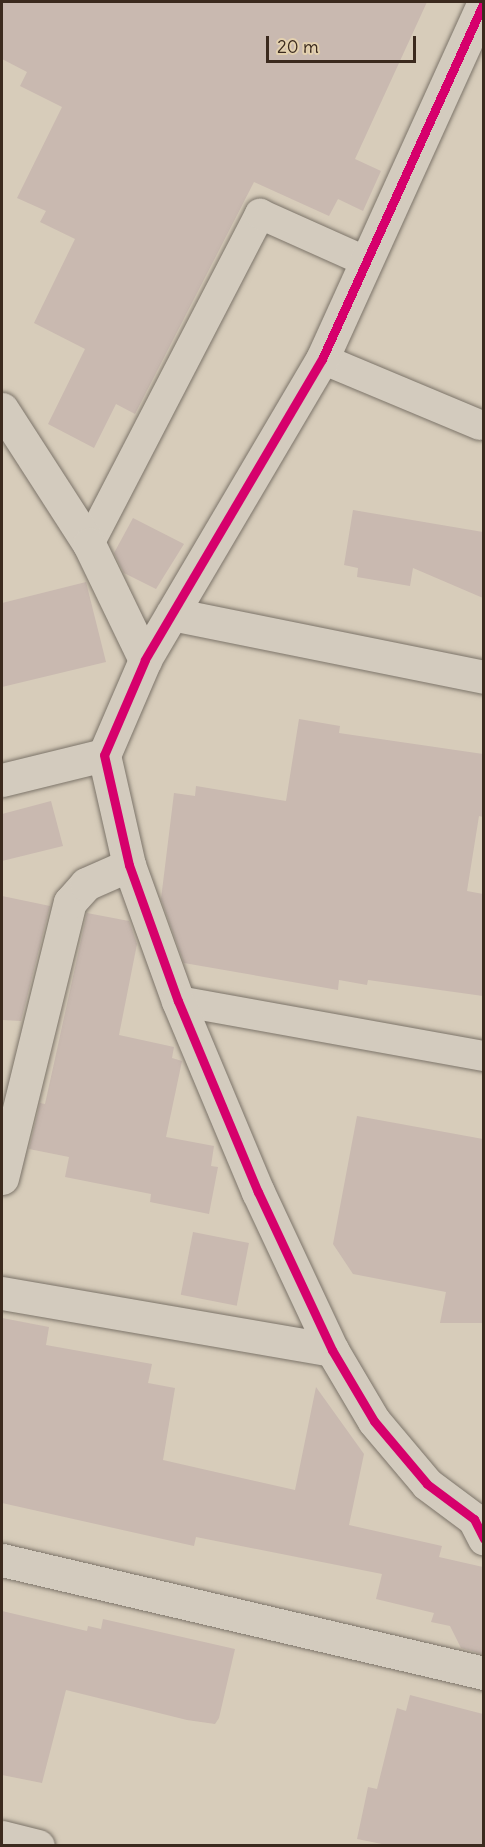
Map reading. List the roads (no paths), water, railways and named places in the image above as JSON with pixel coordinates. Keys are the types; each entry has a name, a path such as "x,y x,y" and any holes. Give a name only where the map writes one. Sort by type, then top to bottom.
{"street":[{"path":"480,1526 427,1484 381,1430 332,1350 178,1001 129,865 104,755 145,660 322,359 365,261 474,43 483,2"},
{"path":"2,409 89,544 145,660"},
{"path":"172,614 483,677"},
{"path":"2,780 104,755"},
{"path":"2,1178 16,1065 70,902 86,884 129,865"},
{"path":"2,1293 332,1350"},
{"path":"2,1560 483,1672"},
{"path":"2,1837 38,1845"}],"lane":[{"path":"89,544 260,214 365,261"},
{"path":"322,359 480,425"},
{"path":"178,1001 483,1056"}]}
